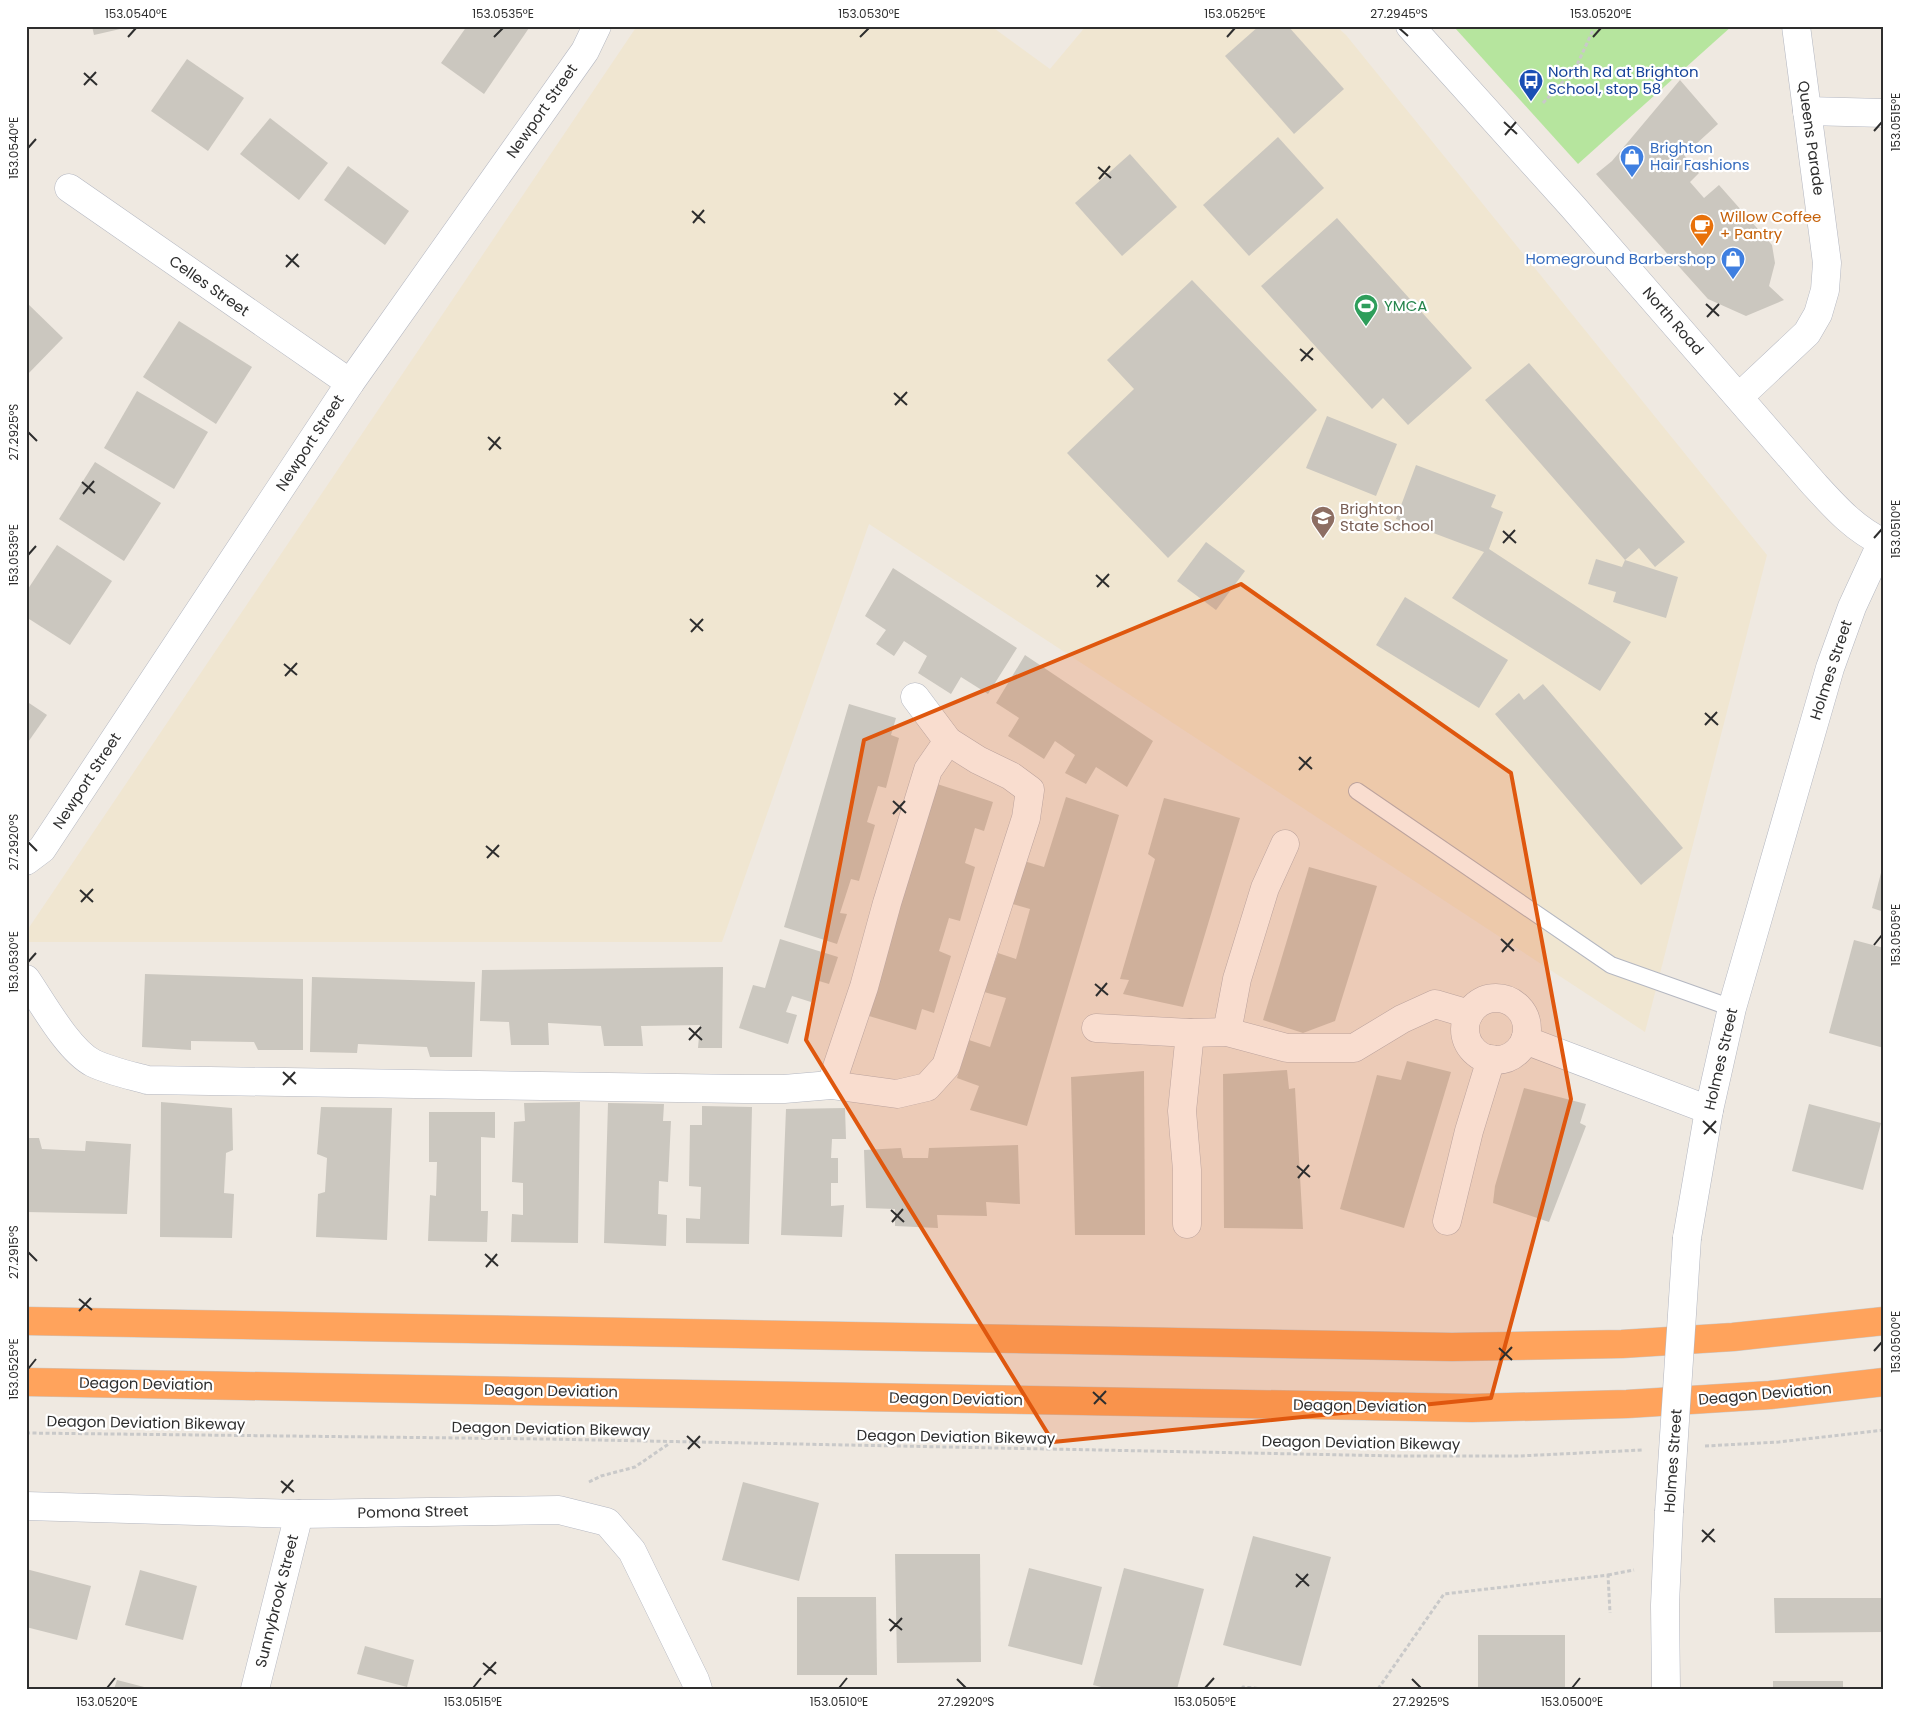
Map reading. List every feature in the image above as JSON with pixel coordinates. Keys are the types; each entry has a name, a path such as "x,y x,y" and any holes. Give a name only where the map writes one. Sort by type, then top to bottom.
{"highway":[{"path":"26,1321 1452,1347 1622,1344 1733,1337 1884,1321"},
{"name":"Deagon Deviation","path":"26,1382 1472,1408 1628,1404 1761,1396 1884,1382"}],"street":[{"name":"Newport Street","path":"26,861 42,849 350,383 585,51 597,26"},
{"name":"North Road","path":"1410,26 1573,207 1840,512 1859,529 1883,542"},
{"name":"Queens Parade","path":"1739,397 1807,334 1818,314 1825,290 1827,263 1796,26"},
{"path":"1807,111 1884,113"},
{"name":"Celles Street","path":"69,188 350,383"},
{"name":"Holmes Street","path":"1666,1689 1665,1605 1669,1512 1687,1238 1709,1110 1732,1008 1830,668 1852,607 1883,542"},
{"path":"26,979 68,1042 91,1062 148,1080 784,1090 831,1085 897,1094 927,1087 946,1066 1026,818 1030,790 1011,776 978,760 948,741 914,697"},
{"path":"831,1085 864,987 889,894 928,770 948,741"},
{"path":"1227,1032 1237,979 1265,888 1285,844"},
{"path":"1501,998 1512,1002 1520,1009 1527,1022 1525,1040 1519,1050 1511,1056 1500,1060 1491,1059 1481,1056 1473,1048 1467,1039 1465,1024 1469,1014 1476,1005 1485,1000 1501,998"},
{"path":"1096,1028 1190,1033 1227,1032 1287,1048 1354,1048 1402,1019 1435,1004 1469,1014"},
{"path":"1187,1224 1187,1170 1182,1111 1190,1033"},
{"path":"1525,1040 1709,1110"},
{"path":"1447,1221 1469,1132 1491,1059"},
{"name":"Pomona Street","path":"26,1506 299,1514 559,1510 607,1522 632,1551 698,1689"},
{"name":"Sunnybrook Street","path":"255,1689 299,1514"}],"lane":[{"path":"1357,791 1611,965 1732,1008"}],"path":[{"path":"1543,102 1575,69 1595,26"},
{"path":"1700,1447 1779,1442 1884,1430"},
{"name":"Deagon Deviation Bikeway","path":"26,1433 547,1440 1399,1456 1519,1456 1651,1450"},
{"path":"559,1510 585,1484 601,1476 635,1467 671,1443"},
{"path":"1378,1689 1444,1594 1636,1570"},
{"path":"1608,1575 1610,1613"},
{"path":"1242,1689 1243,1687 1264,1689"}],"highlighted area":[{"path":"1241,584 1511,773 1571,1099 1491,1398 1053,1442 806,1040 864,740"}],"shaded area":[{"name":"Brighton State School","path":"637,26 991,26 1050,69 1086,26 1336,26 1346,35 1767,555 1645,1032 869,524 722,942 26,942 26,932"}],"green space":[{"path":"1457,26 1732,26 1578,164 1455,28"}],"building":[{"path":"92,26 129,26 129,27 94,35"},
{"path":"467,26 526,26 529,28 484,94 441,63"},
{"path":"1259,26 1288,26 1344,89 1294,134 1225,56"},
{"path":"187,59 244,98 208,151 151,111"},
{"path":"1680,80 1718,124 1684,155 1699,173 1690,182 1704,198 1719,185 1772,245 1775,263 1769,286 1784,300 1746,316 1708,299 1596,174 1612,161"},
{"path":"270,118 328,163 299,200 240,154"},
{"path":"1278,137 1324,188 1249,256 1203,205"},
{"path":"1130,154 1177,207 1122,256 1075,203"},
{"path":"348,166 409,211 385,245 324,200"},
{"name":"YMCA","path":"1337,218 1472,368 1408,425 1383,398 1372,409 1261,286"},
{"path":"1192,280 1317,410 1168,558 1067,453 1134,389 1107,360"},
{"path":"26,302 63,338 26,376"},
{"path":"179,321 252,367 216,424 143,377"},
{"path":"1529,363 1685,542 1655,567 1639,548 1625,560 1485,400"},
{"path":"137,391 208,432 174,489 104,448"},
{"path":"1327,416 1397,444 1376,496 1306,468"},
{"path":"95,462 161,503 124,561 59,519"},
{"path":"1416,465 1496,495 1491,507 1503,512 1489,549 1631,642 1600,691 1452,598 1484,552 1396,519"},
{"path":"1206,542 1245,571 1216,610 1177,581"},
{"path":"57,545 112,581 70,645 26,617 26,592"},
{"path":"1596,559 1622,567 1625,560 1678,577 1666,618 1613,602 1616,592 1588,584"},
{"path":"893,568 1017,648 988,694 961,677 951,694 918,673 927,656 904,641 894,656 876,644 886,630 865,616"},
{"path":"1405,597 1508,660 1479,708 1376,645"},
{"path":"1025,655 1153,741 1127,787 1096,767 1086,784 1065,773 1075,755 1055,741 1044,759 1008,736 1019,718 996,703"},
{"path":"1543,684 1683,848 1641,885 1495,714 1519,693 1524,700"},
{"path":"26,701 47,715 26,745"},
{"path":"849,704 896,718 891,735 899,738 886,788 878,786 867,822 875,825 859,881 851,879 840,913 847,914 837,944 784,927"},
{"path":"934,783 993,802 984,831 975,828 965,863 975,867 960,921 949,918 939,951 951,956 934,1013 922,1009 916,1030 869,1016"},
{"path":"1066,797 1119,815 1027,1126 970,1110 979,1086 957,1078 969,1040 990,1047 1006,998 984,992 998,953 1016,959 1030,909 1009,903 1024,861 1044,867"},
{"path":"1164,798 1240,818 1183,1007 1123,994 1129,980 1120,979 1155,859 1148,854"},
{"path":"1884,865 1884,912 1872,908"},
{"path":"1309,867 1377,886 1335,1021 1303,1033 1263,1020"},
{"path":"780,939 838,957 829,984 819,981 811,1002 792,996 786,1012 797,1015 788,1044 739,1028 753,985 765,988"},
{"path":"1854,940 1884,948 1884,1048 1829,1033"},
{"path":"723,967 722,1048 698,1048 700,1025 641,1026 643,1046 604,1046 601,1026 548,1023 549,1045 511,1045 509,1022 480,1021 482,970"},
{"path":"145,974 303,979 303,1050 258,1050 254,1042 191,1041 191,1050 142,1047"},
{"path":"312,977 475,982 472,1057 430,1057 427,1047 358,1044 357,1053 310,1052"},
{"path":"1407,1061 1451,1072 1404,1228 1340,1209 1377,1075 1401,1080"},
{"path":"1287,1070 1289,1089 1295,1088 1303,1229 1224,1228 1223,1074"},
{"path":"1144,1071 1145,1235 1075,1235 1071,1077"},
{"path":"1524,1088 1586,1104 1580,1123 1586,1126 1549,1222 1493,1203 1495,1186"},
{"path":"161,1102 232,1108 233,1150 226,1153 224,1193 234,1194 232,1238 160,1237"},
{"path":"580,1102 578,1243 511,1242 512,1214 523,1215 523,1183 512,1182 514,1122 525,1121 524,1103"},
{"path":"608,1103 664,1104 663,1121 671,1121 668,1182 659,1181 658,1214 667,1215 666,1246 604,1243"},
{"path":"1809,1104 1881,1123 1863,1190 1792,1171"},
{"path":"702,1106 752,1107 749,1244 686,1243 686,1218 700,1219 701,1187 689,1186 690,1125 702,1125"},
{"path":"321,1107 392,1108 387,1240 316,1237 318,1194 325,1192 327,1158 317,1154"},
{"path":"845,1108 846,1139 832,1139 831,1158 838,1158 838,1183 831,1183 831,1206 844,1205 842,1237 781,1235 786,1109"},
{"path":"429,1112 495,1112 495,1138 481,1137 481,1211 488,1211 487,1242 428,1241 430,1195 436,1196 437,1162 429,1162"},
{"path":"26,1138 39,1138 42,1149 85,1151 86,1141 131,1144 127,1214 26,1212"},
{"path":"1018,1145 1020,1204 986,1202 987,1216 937,1215 938,1228 895,1226 895,1209 866,1208 864,1150 901,1148 903,1158 928,1158 929,1148"},
{"path":"743,1482 819,1503 799,1581 722,1560"},
{"path":"1253,1536 1331,1557 1301,1666 1223,1645"},
{"path":"895,1554 980,1554 981,1662 897,1663"},
{"path":"1029,1568 1102,1587 1082,1665 1008,1646"},
{"path":"1124,1568 1204,1589 1177,1689 1109,1689 1093,1685"},
{"path":"26,1569 91,1586 77,1640 26,1627"},
{"path":"140,1570 197,1586 183,1640 125,1625"},
{"path":"797,1597 876,1597 877,1675 797,1675"},
{"path":"1774,1598 1884,1598 1884,1632 1775,1633"},
{"path":"1478,1635 1565,1635 1565,1689 1478,1689"},
{"path":"365,1646 414,1660 407,1687 357,1674"},
{"path":"117,1680 148,1688 148,1689 114,1689"},
{"path":"1773,1681 1843,1681 1843,1689 1773,1689"}],"place":[{"name":"North Rd at Brighton School, stop 58","path":"1531,102"},
{"name":"Brighton Hair Fashions","path":"1632,178"},
{"name":"Willow Coffee + Pantry","path":"1702,247"},
{"name":"Homeground Barbershop","path":"1733,280"},
{"name":"YMCA","path":"1366,327"},
{"name":"Brighton State School","path":"1323,539"}]}
